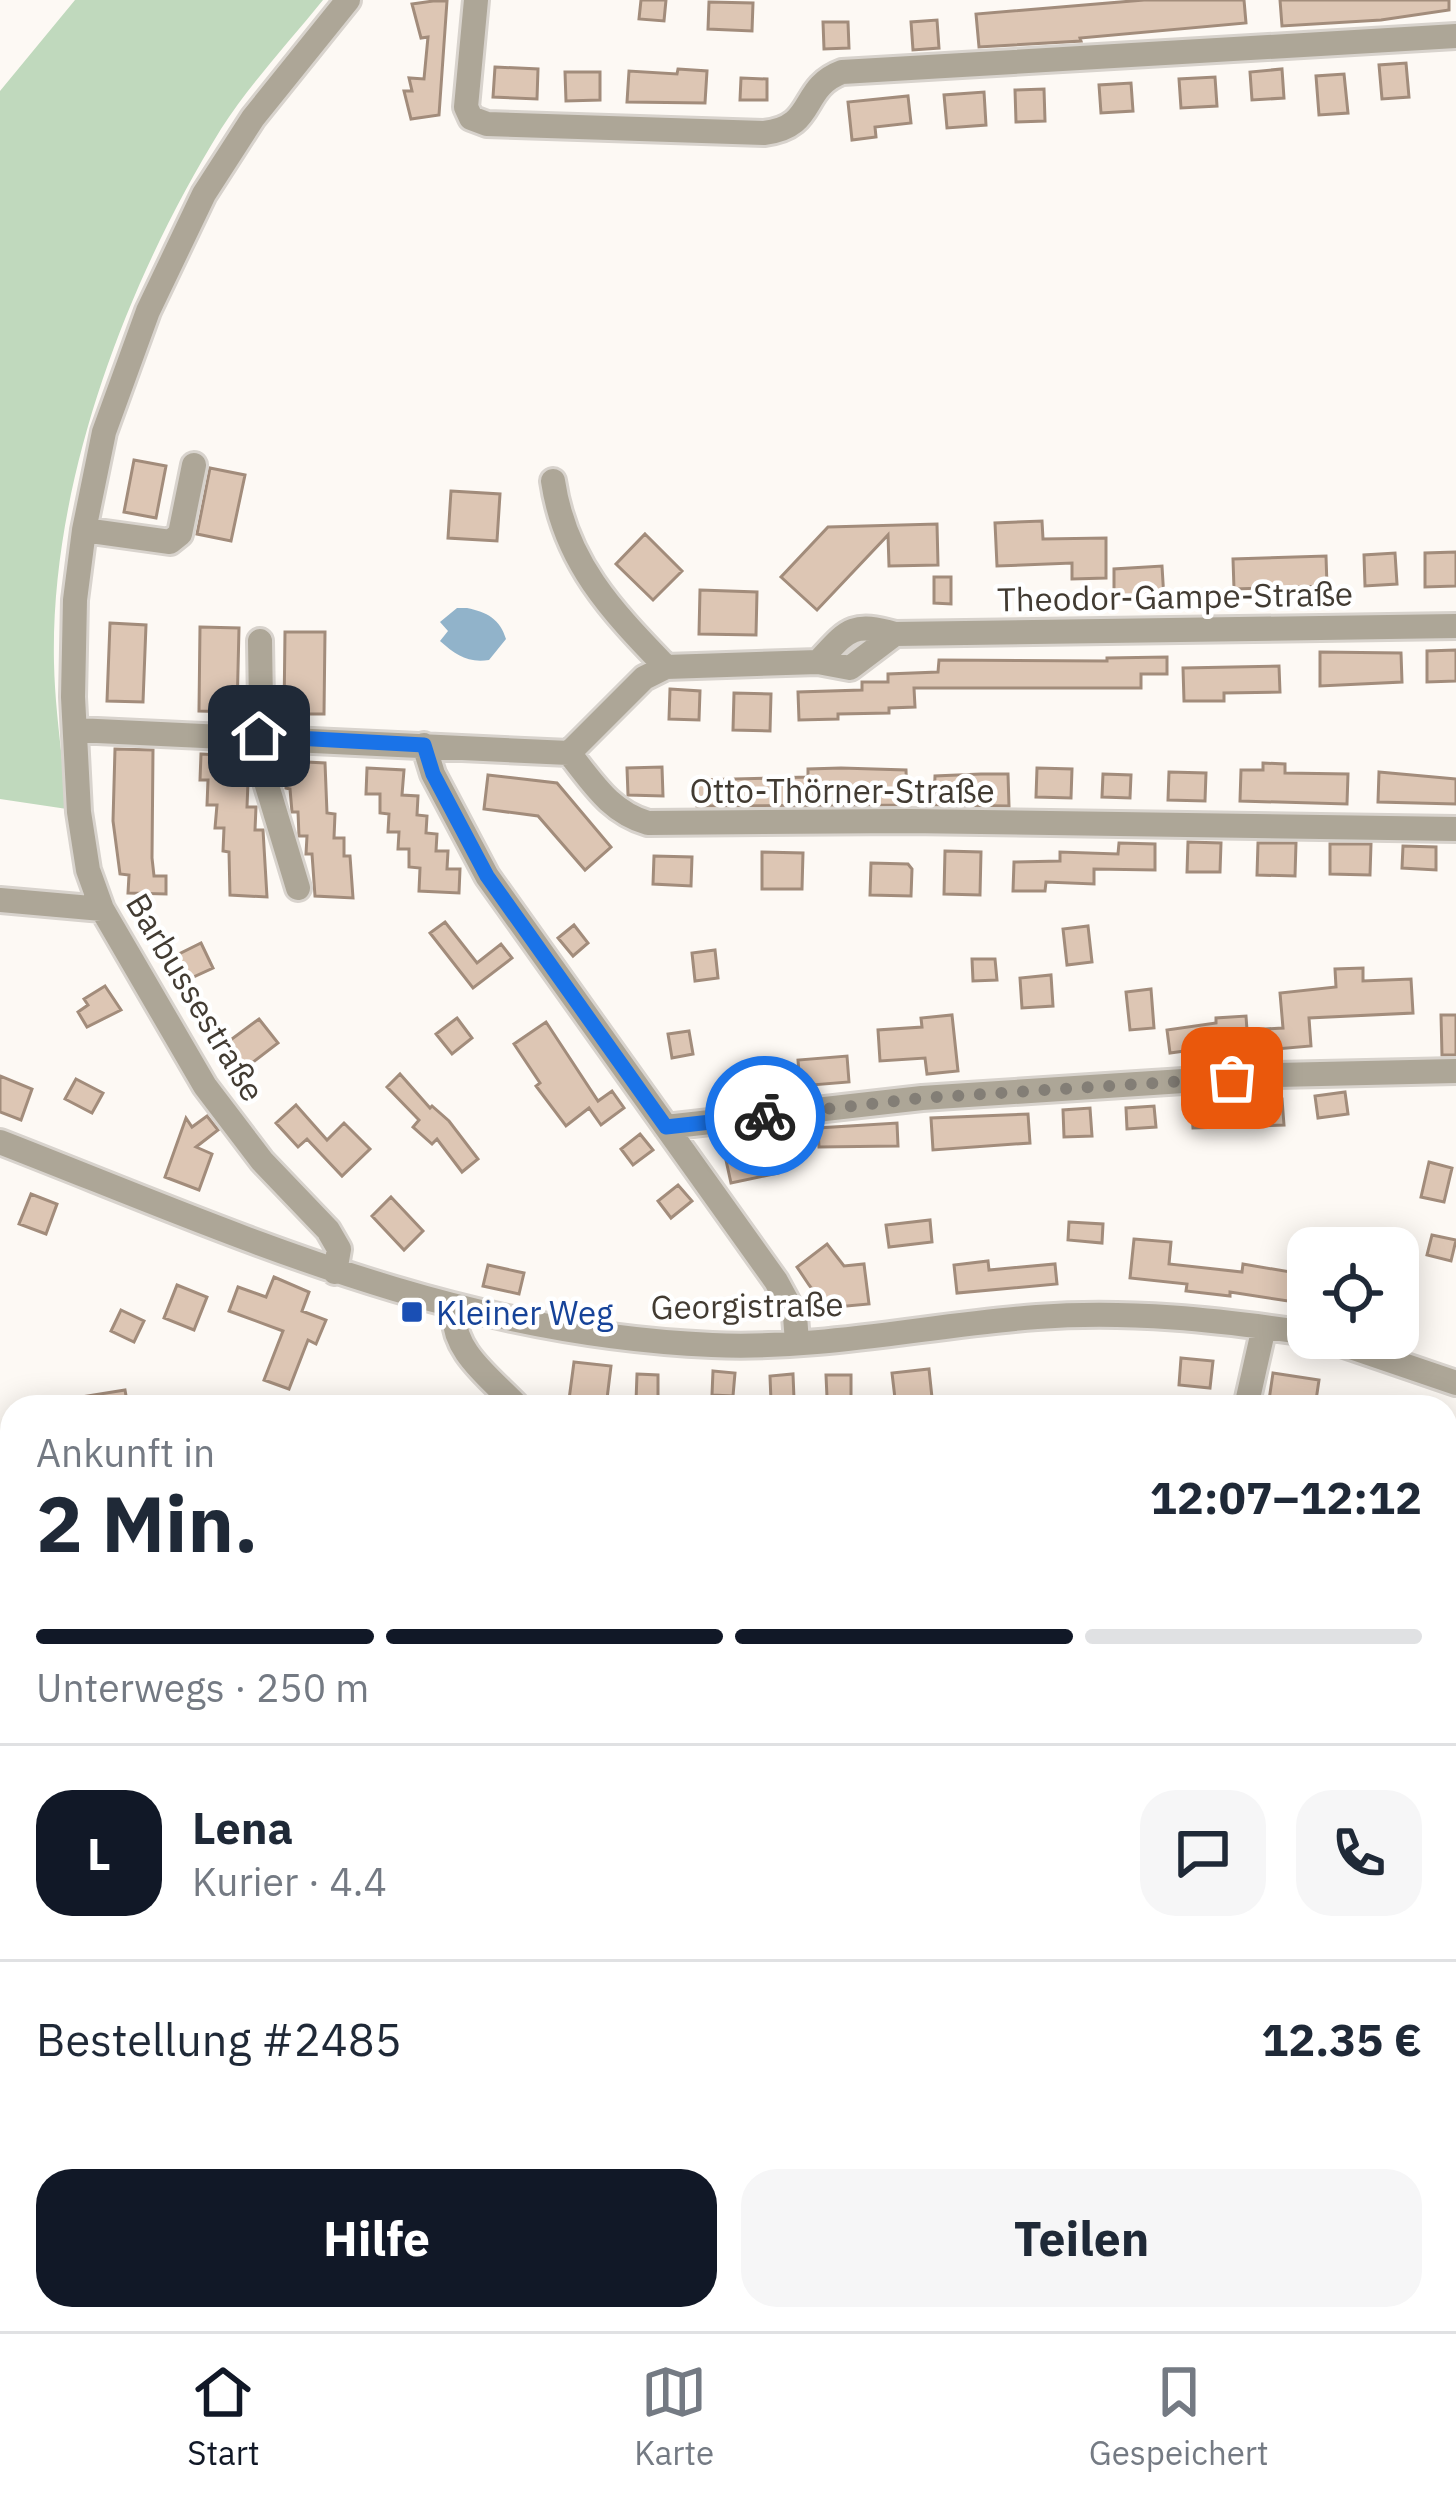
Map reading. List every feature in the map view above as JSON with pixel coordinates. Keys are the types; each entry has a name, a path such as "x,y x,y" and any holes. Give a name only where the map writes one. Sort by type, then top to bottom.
{"street":[{"name":"Barbussestraße","path":"335,1272 339,1249 328,1230 262,1162 205,1086 102,909 88,870 79,812 75,600 84,530 111,412 148,311 204,194 253,118 347,0"},
{"path":"476,0 466,106 471,118 487,124 764,133 798,122 823,79 842,72 1456,36"},
{"path":"84,530 170,542 180,534 194,466"},
{"path":"76,730 569,753 644,678 666,667 607,607 563,533 554,481"},
{"name":"Theodor-Gampe-Straße","path":"666,667 818,662 850,668 895,634 1456,626"},
{"path":"260,641 262,769 298,888"},
{"path":"424,745 433,774 487,876 776,1281 795,1316 797,1342"},
{"name":"Otto-Thörner-Straße","path":"569,753 608,803 626,817 648,823 907,821 1456,829"},
{"path":"0,900 102,909"},
{"path":"666,1127 922,1098 1276,1076 1456,1071"},
{"name":"Georgistraße","path":"0,1142 335,1272 455,1309 535,1327 716,1345 797,1342 1042,1316 1150,1313 1287,1331"},
{"path":"455,1309 452,1327 465,1352 506,1395"},
{"path":"1249,1395 1264,1327"},
{"path":"1386,1359 1456,1383"}],"green space":[{"path":"75,0 323,0 221,129 155,251 101,385 80,455 56,594 54,663 67,809 0,799 0,91"}],"water":[{"path":"457,608 492,618 506,639 489,660 462,657 440,641 448,631 440,622"}],"building":[{"path":"641,0 666,0 664,21 639,19"},
{"path":"1144,0 1244,0 1246,23 979,47 976,14"},
{"path":"1280,0 1449,0 1449,10 1282,26"},
{"path":"447,1 439,115 411,119 404,91 412,91 409,78 424,79 428,37 421,38 412,4"},
{"path":"709,2 753,3 752,31 708,29"},
{"path":"937,20 939,48 913,50 911,22"},
{"path":"823,22 848,22 849,48 824,49"},
{"path":"1406,63 1409,97 1382,99 1379,65"},
{"path":"495,67 538,69 537,99 493,97"},
{"path":"678,69 707,71 705,103 627,102 629,71 677,74"},
{"path":"1282,69 1284,98 1252,100 1250,72"},
{"path":"565,72 600,72 600,100 566,101"},
{"path":"1344,74 1348,113 1319,115 1316,76"},
{"path":"1215,77 1217,106 1181,108 1179,79"},
{"path":"741,78 767,79 767,100 740,100"},
{"path":"1131,83 1133,111 1101,113 1099,85"},
{"path":"1044,89 1045,121 1016,122 1015,90"},
{"path":"984,92 986,125 947,128 944,95"},
{"path":"908,96 911,123 875,127 876,137 852,140 848,102"},
{"path":"134,460 166,466 156,518 124,512"},
{"path":"210,468 245,475 231,541 197,534"},
{"path":"451,491 500,494 497,541 448,538"},
{"path":"1042,521 1043,539 1106,538 1106,578 1072,579 1072,563 997,566 995,523"},
{"path":"937,524 938,565 889,566 888,535 817,610 781,577 828,527"},
{"path":"645,534 682,571 653,600 616,564"},
{"path":"1456,552 1456,586 1425,587 1425,553"},
{"path":"1395,553 1397,584 1365,586 1364,555"},
{"path":"1326,556 1327,586 1234,589 1233,559"},
{"path":"1162,566 1164,599 1114,596 1114,569"},
{"path":"934,577 951,577 951,604 934,603"},
{"path":"700,590 757,592 756,635 699,634"},
{"path":"110,623 146,625 143,702 107,701"},
{"path":"200,627 239,628 237,712 199,711"},
{"path":"285,632 325,632 324,714 284,714"},
{"path":"1456,650 1456,681 1427,682 1427,651"},
{"path":"1320,652 1401,653 1402,682 1320,686"},
{"path":"1167,657 1167,674 1141,674 1141,688 914,688 915,707 799,720 798,692 862,690 862,682 888,682 888,674 938,672 939,660"},
{"path":"1279,666 1280,692 1224,693 1224,701 1184,701 1183,668"},
{"path":"670,689 700,691 699,720 669,719"},
{"path":"734,693 771,694 770,731 733,730"},
{"path":"115,749 153,750 152,858 154,876 166,876 166,894 128,893 129,875 120,874 113,821"},
{"path":"201,754 236,756 235,781 248,782 247,807 256,807 255,830 263,830 267,897 230,895 229,852 223,851 224,828 215,828 217,805 207,805 208,780 200,780"},
{"path":"287,761 325,763 327,813 335,814 334,838 344,838 344,856 350,856 353,898 315,896 312,854 306,854 307,836 299,836 298,812 292,812 290,789 286,788"},
{"path":"1263,763 1285,764 1285,773 1348,774 1347,804 1240,801 1241,770 1263,770"},
{"path":"662,767 663,796 628,795 627,768"},
{"path":"367,768 404,770 402,795 418,796 417,815 427,816 426,833 437,834 436,851 448,851 447,869 460,869 459,893 419,891 420,868 409,867 409,849 398,849 399,832 388,832 389,814 380,813 380,794 366,794"},
{"path":"1037,768 1072,769 1071,798 1036,797"},
{"path":"808,769 906,770 907,805 697,806 697,780 808,777"},
{"path":"1169,772 1206,773 1205,801 1168,800"},
{"path":"1379,772 1456,779 1456,804 1378,802"},
{"path":"1008,774 1009,806 934,805 935,776"},
{"path":"1103,774 1131,775 1130,798 1102,797"},
{"path":"488,775 557,783 611,847 585,870 538,816 484,809"},
{"path":"1188,842 1221,843 1220,872 1187,872"},
{"path":"1119,843 1155,844 1155,870 1094,869 1094,884 1046,882 1045,891 1013,891 1014,862 1060,861 1060,852 1118,854"},
{"path":"1258,843 1296,843 1295,876 1257,875"},
{"path":"1330,844 1371,844 1370,875 1330,874"},
{"path":"1403,846 1436,847 1436,870 1402,868"},
{"path":"945,851 981,852 980,895 944,894"},
{"path":"762,852 803,853 802,889 762,889"},
{"path":"654,856 692,857 691,886 653,884"},
{"path":"871,863 908,864 911,896 870,895"},
{"path":"445,922 477,963 501,944 512,958 473,988 430,933"},
{"path":"574,925 588,943 573,956 558,938"},
{"path":"1088,926 1092,962 1067,965 1063,929"},
{"path":"201,943 213,968 189,979 177,955"},
{"path":"715,950 718,978 695,981 692,953"},
{"path":"972,959 995,959 997,980 973,981"},
{"path":"1363,968 1363,981 1411,979 1413,1013 1309,1018 1311,1046 1240,1052 1240,1044 1205,1045 1170,1053 1167,1030 1216,1023 1216,1018 1246,1016 1247,1030 1283,1028 1280,993 1336,987 1335,969"},
{"path":"1051,975 1053,1006 1022,1008 1020,978"},
{"path":"105,986 121,1010 87,1027 78,1012 88,1005 84,999"},
{"path":"1151,989 1154,1028 1130,1030 1126,992"},
{"path":"952,1015 958,1071 927,1074 925,1058 880,1061 878,1030 922,1027 921,1018"},
{"path":"1441,1015 1456,1015 1456,1055 1442,1055"},
{"path":"457,1018 472,1038 452,1054 436,1034"},
{"path":"259,1019 278,1043 240,1072 221,1047"},
{"path":"546,1022 598,1101 612,1091 624,1108 601,1125 589,1108 566,1126 536,1086 540,1083 514,1044"},
{"path":"689,1031 693,1054 672,1058 668,1034"},
{"path":"847,1056 849,1082 800,1086 798,1060"},
{"path":"769,1066 770,1096 741,1097 740,1067"},
{"path":"400,1074 430,1108 449,1121 478,1159 462,1172 437,1139 432,1144 413,1127 419,1120 387,1087"},
{"path":"0,1076 32,1089 21,1120 0,1112"},
{"path":"76,1079 103,1093 92,1113 65,1099"},
{"path":"1345,1092 1348,1114 1318,1118 1315,1096"},
{"path":"1282,1099 1284,1125 1193,1128 1191,1103"},
{"path":"296,1105 327,1140 344,1123 370,1149 342,1176 307,1139 298,1147 276,1123"},
{"path":"1154,1106 1156,1127 1127,1129 1126,1108"},
{"path":"1090,1108 1092,1136 1064,1137 1063,1110"},
{"path":"1028,1114 1030,1143 933,1150 931,1118"},
{"path":"207,1116 218,1130 196,1147 212,1154 199,1190 165,1177 186,1118 192,1127"},
{"path":"897,1123 898,1146 819,1147 818,1128"},
{"path":"769,1132 778,1173 731,1183 722,1142"},
{"path":"640,1134 653,1150 633,1165 621,1149"},
{"path":"1429,1162 1452,1168 1444,1202 1421,1197"},
{"path":"678,1185 692,1201 671,1218 658,1201"},
{"path":"31,1194 57,1204 46,1234 19,1224"},
{"path":"391,1197 423,1231 404,1250 372,1216"},
{"path":"930,1220 932,1242 889,1247 886,1225"},
{"path":"1069,1222 1103,1224 1102,1243 1068,1240"},
{"path":"1432,1235 1456,1240 1451,1261 1427,1255"},
{"path":"1134,1239 1171,1242 1169,1264 1242,1272 1243,1264 1287,1271 1287,1301 1186,1291 1187,1284 1130,1278"},
{"path":"827,1244 844,1266 864,1264 869,1304 836,1307 821,1301 809,1285 797,1267"},
{"path":"988,1261 989,1270 1055,1264 1057,1284 957,1293 954,1265"},
{"path":"488,1265 524,1273 519,1294 483,1286"},
{"path":"274,1277 309,1292 302,1311 326,1320 316,1344 308,1340 289,1389 264,1380 283,1331 229,1311 238,1287 266,1297"},
{"path":"177,1285 207,1297 194,1330 164,1318"},
{"path":"121,1310 144,1321 134,1342 111,1331"},
{"path":"1181,1358 1213,1361 1210,1388 1179,1385"},
{"path":"574,1362 611,1366 607,1395 570,1395"},
{"path":"929,1369 932,1395 895,1395 892,1373"},
{"path":"713,1371 735,1373 733,1395 712,1395"},
{"path":"1273,1373 1319,1380 1317,1395 1270,1395"},
{"path":"637,1374 658,1375 658,1395 636,1395"},
{"path":"793,1374 794,1395 771,1395 770,1376"},
{"path":"826,1375 851,1375 851,1395 827,1395"}],"way so far":[{"path":"765,1116 922,1098 1232,1078"}],"place":[{"name":"Kleiner Weg","path":"412,1312"}],"route":[{"path":"259,736 424,745 433,774 487,876 666,1127 765,1116"}]}
